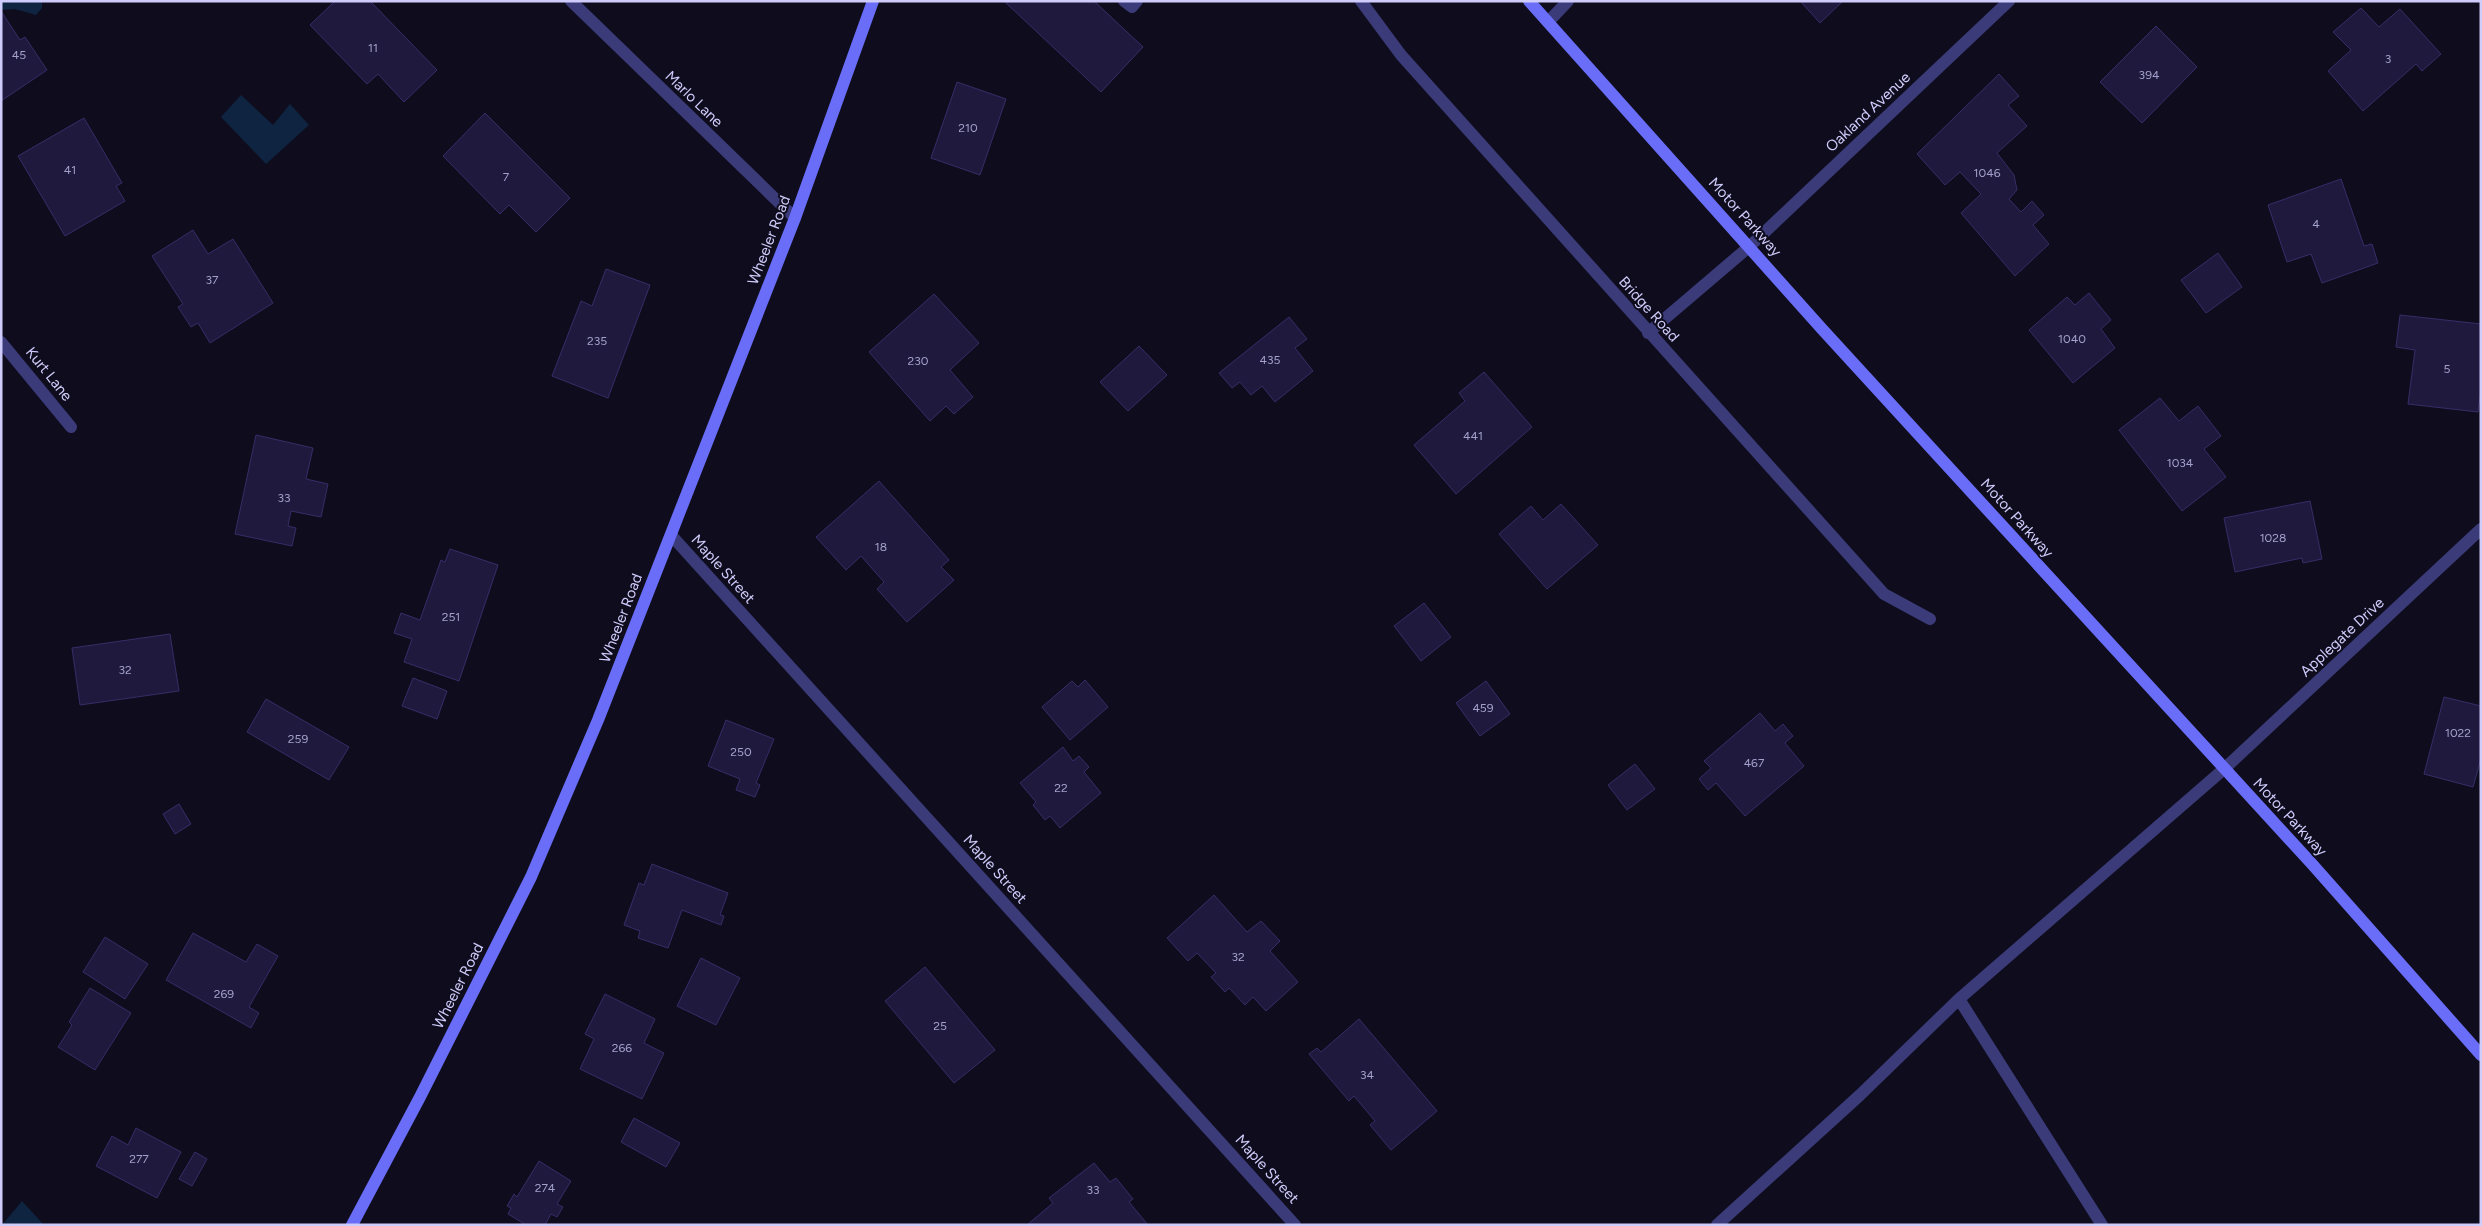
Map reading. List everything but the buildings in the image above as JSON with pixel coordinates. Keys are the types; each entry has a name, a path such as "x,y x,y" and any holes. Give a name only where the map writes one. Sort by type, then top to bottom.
{"main road":[{"name":"Wheeler Road","path":"352,1225 425,1088 531,877 598,720 796,218 872,1"},
{"name":"Motor Parkway","path":"1529,1 1750,246 1835,344 2224,769 2481,1055"}],"street":[{"name":"Marlo Lane","path":"571,1 723,151 796,218"},
{"path":"1124,1 1132,7 1137,1"},
{"name":"Bridge Road","path":"1361,1 1401,55 1648,333 1884,594 1930,620"},
{"path":"1548,22 1568,1"},
{"name":"Oakland Avenue","path":"1648,333 1750,246 2010,1"},
{"name":"Kurt Lane","path":"1,342 71,427"},
{"name":"Applegate Drive","path":"1716,1225 1860,1095 1959,999 2224,769 2481,529"},
{"name":"Maple Street","path":"671,535 1295,1225"},
{"path":"1959,999 2102,1225"}],"water":[{"path":"1,1 42,1 42,8 36,15 15,9 1,10"},
{"path":"241,95 273,125 290,104 309,125 266,164 221,117"},
{"path":"22,1201 44,1225 2,1225"}]}
